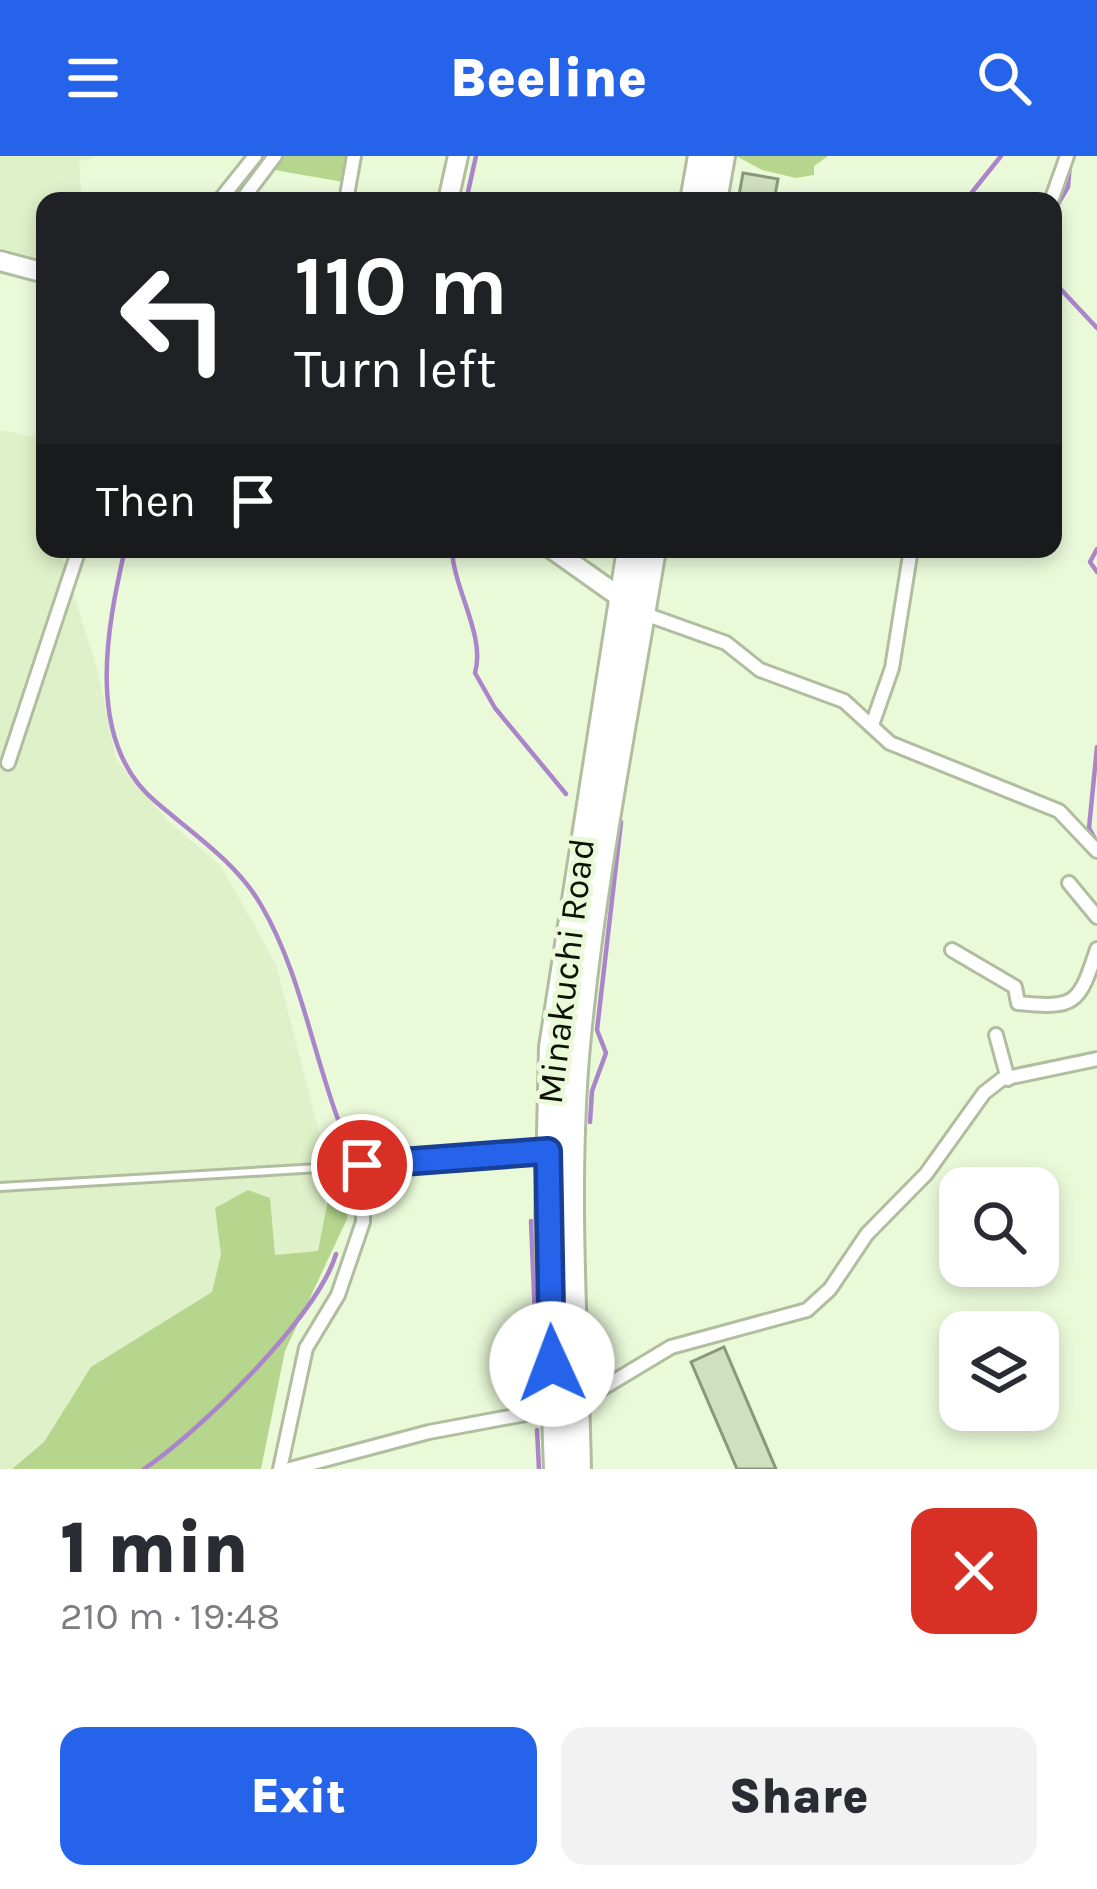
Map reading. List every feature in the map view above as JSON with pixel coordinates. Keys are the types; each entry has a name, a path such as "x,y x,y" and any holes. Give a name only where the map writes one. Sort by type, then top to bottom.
{"highway":[{"path":"695,192 701,156"},
{"path":"716,192 722,156"},
{"name":"Minakuchi Road","path":"578,1469 566,1406 560,1150 632,605 630,558"},
{"name":"Minakuchi Road","path":"632,605 650,558"},
{"name":"Minakuchi Road","path":"557,1469 566,1406"}],"main road":[{"path":"450,192 458,156"},
{"path":"0,260 36,270"},
{"path":"565,558 632,605"}],"street":[{"path":"226,192 255,156"},
{"path":"248,192 274,156"},
{"path":"348,192 354,156"},
{"path":"1054,192 1067,156"},
{"path":"5,769 76,558"},
{"path":"872,724 892,668 910,558"},
{"path":"632,605 726,643 760,670 844,701 890,743 1060,811 1097,851"},
{"path":"1069,883 1097,917"},
{"path":"952,950 1015,987 1018,1003 1064,1007 1076,1000 1097,949"},
{"path":"996,1035 1008,1078"},
{"path":"290,1469 429,1432 566,1406 671,1347 807,1310 830,1289 867,1234 926,1174 975,1102 1008,1078 1097,1060"},
{"path":"319,1168 560,1150"},
{"path":"280,1469 306,1348 338,1295 363,1222 362,1165"}],"lane":[{"path":"0,1187 319,1168"}],"shaded area":[{"path":"0,156 97,156 79,162 81,192 36,192 36,258 0,248"},
{"path":"0,430 36,437 36,558 63,558 98,672 116,759 168,821 221,866 276,964 322,1144 327,1251 51,1441 20,1469 0,1469"}],"green space":[{"path":"279,156 348,156 343,182 269,169"},
{"path":"736,156 828,156 814,166 814,175 796,178 762,170"},
{"path":"336,1158 351,1160 347,1219 285,1351 261,1469 12,1469 44,1442 91,1367 212,1292 221,1254 215,1208 248,1190 270,1198 275,1255 318,1251"}],"building":[{"path":"743,173 778,179 776,192 740,192"},
{"path":"724,1347 776,1469 737,1469 691,1362"}],"waterway":[{"path":"237,192 265,156"},
{"path":"468,192 476,156"},
{"path":"972,192 1001,156"},
{"path":"1062,197 1068,187 1070,162"},
{"path":"1062,291 1097,328"},
{"path":"1097,549 1090,562 1097,572"},
{"path":"123,558 112,613 107,682 118,748 133,777 227,862 261,905 296,984 339,1122"},
{"path":"453,558 473,628 475,673 495,708 566,794"},
{"path":"1096,841 1089,828 1097,747"},
{"path":"590,1122 592,1091 606,1053 597,1030 621,822"},
{"path":"531,1221 538,1389"},
{"path":"144,1469 195,1429 282,1340 325,1280 336,1254"},
{"path":"537,1430 539,1469"}],"route":[{"path":"362,1165 548,1151 552,1364"}]}
